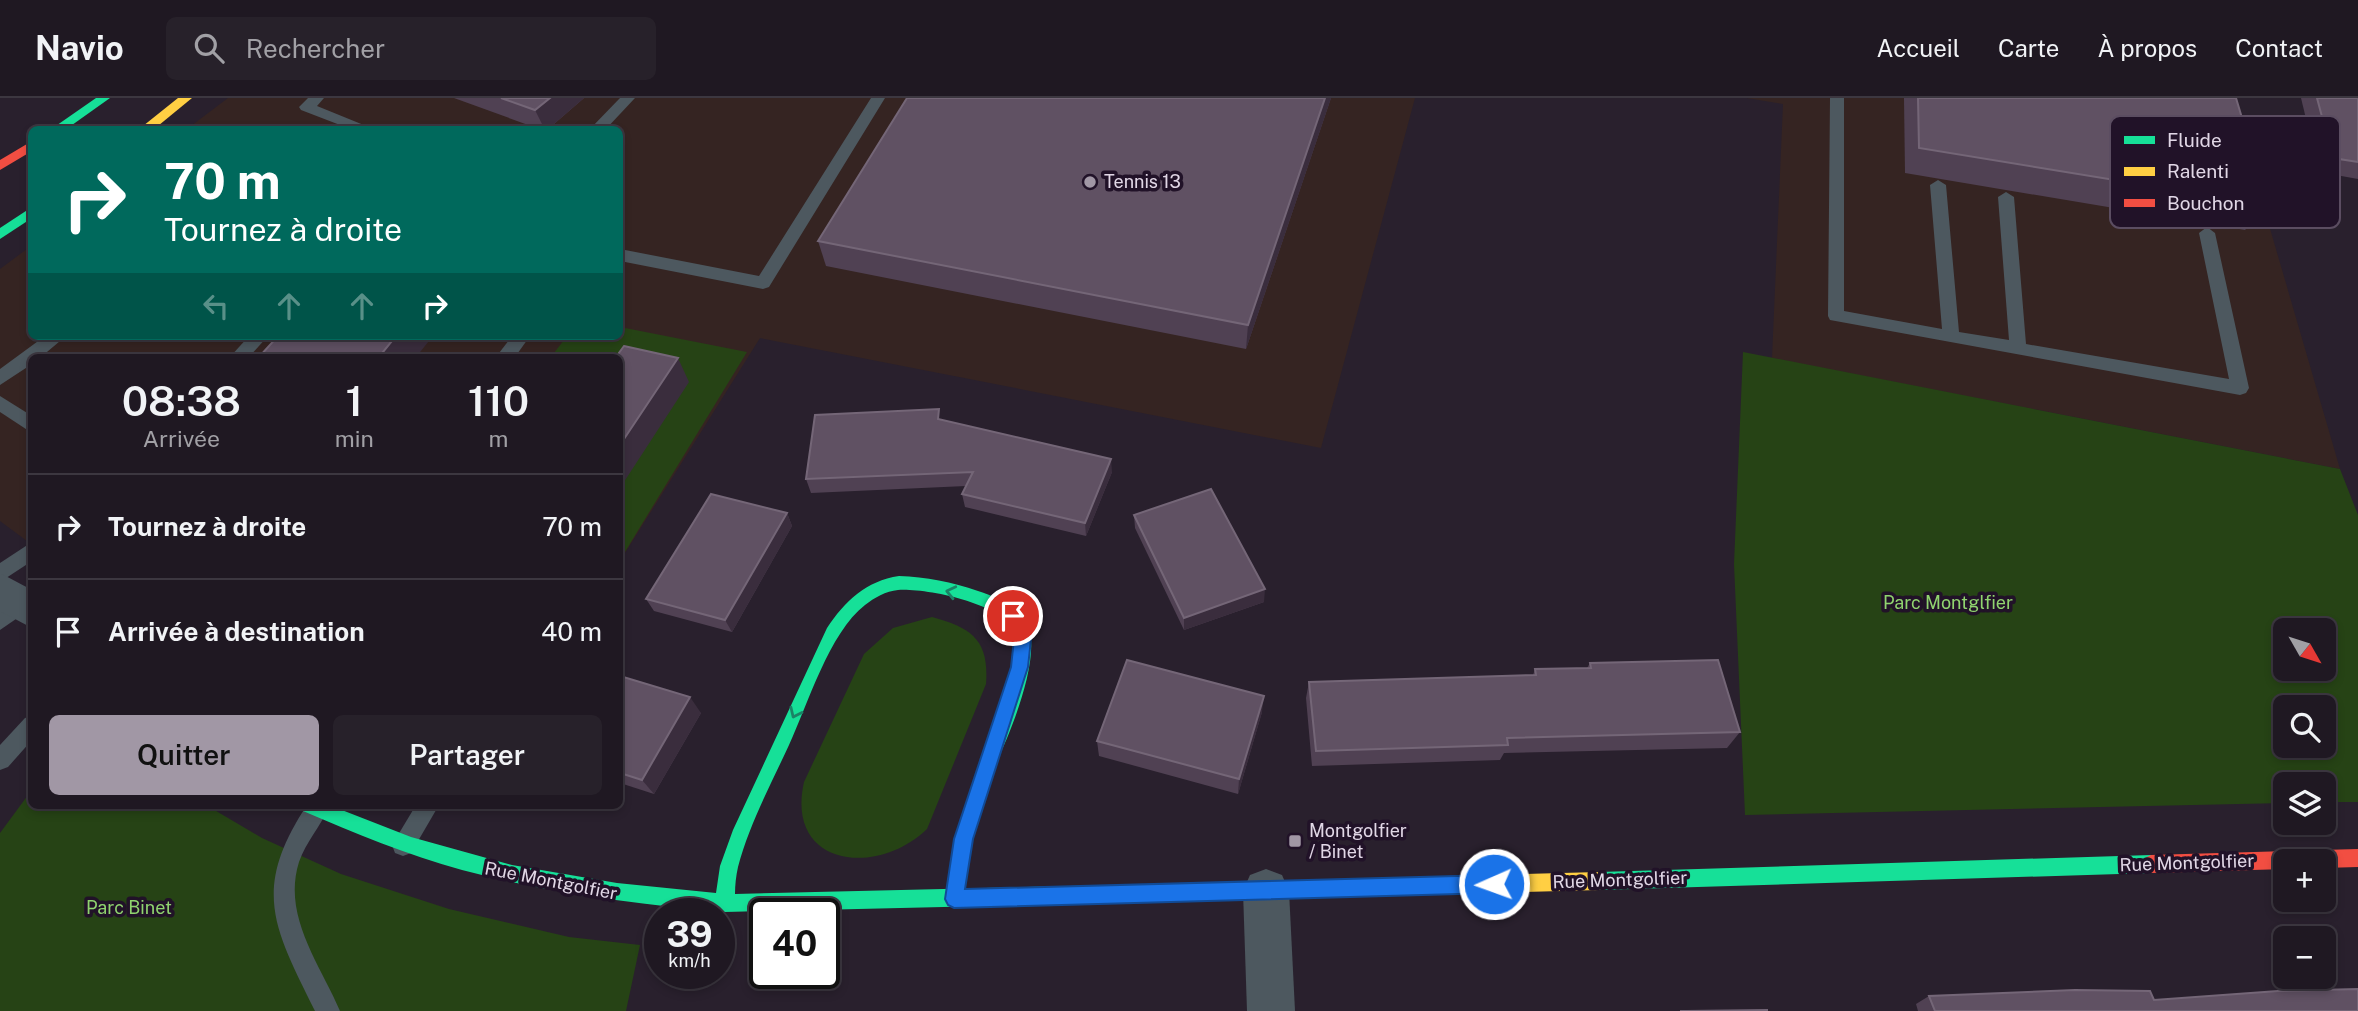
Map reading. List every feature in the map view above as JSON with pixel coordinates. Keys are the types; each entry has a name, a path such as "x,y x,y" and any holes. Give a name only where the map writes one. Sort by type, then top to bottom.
{"street":[{"path":"62,126 104,98"},
{"path":"150,126 186,98"},
{"path":"0,166 28,148"},
{"path":"0,234 28,214"},
{"path":"725,898 728,869 745,822 832,635 853,606 883,587 898,583 924,585 986,600 1013,616 1023,639 1020,667 963,839 954,899"},
{"name":"Rue Montgolfier","path":"318,809 402,845 484,869 625,896 654,898"},
{"name":"Rue Montgolfier","path":"735,903 1266,891 2358,858"},
{"path":"1266,891 1271,1011"}],"lane":[{"path":"317,98 306,107 358,126"},
{"path":"600,126 628,98"},
{"path":"623,256 763,284 878,98"},
{"path":"1837,98 1836,316 2240,388 2207,233"},
{"path":"1938,185 1951,337"},
{"path":"2006,197 2018,349"},
{"path":"33,354 52,340"},
{"path":"242,354 255,340"},
{"path":"507,354 518,340"},
{"path":"0,378 28,357"},
{"path":"0,403 28,423"},
{"path":"11,600 28,560"},
{"path":"0,760 28,729"},
{"path":"312,809 287,862 282,901 284,920 328,1011"},
{"path":"402,845 425,809"}],"shaded area":[{"path":"228,98 1415,98 1321,448 760,338 623,556 623,354 28,354 28,542 0,521 0,269 28,248 28,340 623,340 623,126 191,126"},
{"path":"1747,98 2232,98 2237,116 2110,116 2110,228 2270,228 2340,469 1772,358 1783,104"}],"green space":[{"path":"623,328 747,352 623,555 623,354 553,354 564,340 623,340"},
{"name":"Parc Montglfier","path":"1743,352 2340,469 2358,515 2358,802 2336,802 2336,772 2273,772 2273,803 1745,815 1734,564"},
{"path":"932,617 958,626 976,638 985,657 986,684 927,829 906,844 884,854 861,858 839,855 821,847 808,832 802,810 804,782 864,654 893,628"},
{"name":"Parc Binet","path":"28,795 28,809 213,809 262,838 341,874 449,909 569,937 640,945 626,1011 0,1011 0,833"}],"building":[{"path":"501,98 550,98 535,110"},
{"name":"Tennis 13","path":"907,98 1325,98 1248,325 818,241"},
{"path":"1918,98 2236,98 2241,116 2110,116 2110,179 1919,148"},
{"path":"2317,98 2358,98 2358,162 2340,159 2340,116 2322,116"},
{"path":"274,340 393,340 381,354 262,354"},
{"path":"624,346 678,358 623,440 623,354 618,354"},
{"path":"939,409 938,419 1111,459 1085,523 962,494 973,472 806,479 815,415"},
{"path":"1211,489 1265,589 1184,618 1134,515"},
{"path":"711,494 787,513 725,620 646,599"},
{"path":"1127,660 1264,696 1239,779 1097,741"},
{"path":"1718,660 1740,732 1507,738 1508,745 1316,751 1309,682 1536,675 1535,669 1591,668 1590,663"},
{"path":"623,677 690,697 642,780 623,774"},
{"path":"2358,989 2358,1011 1935,1011 1929,996 2075,990 2150,991 2154,1000 2278,991"},
{"path":"1767,1010 1767,1011 1686,1011"}],"traffic: fast":[{"path":"62,126 104,98"},
{"path":"0,234 28,214"},
{"path":"725,898 728,870 742,830 817,663 833,633 852,607 874,591 899,583 928,585 984,600 1013,617 1020,627 1022,656 1019,673 991,755"},
{"path":"318,809 411,845 512,874 670,898 725,903 1200,892"},
{"path":"1599,881 2151,864"}],"traffic: slow":[{"path":"149,126 186,98"},
{"path":"954,899 963,839 991,755"},
{"path":"1200,892 1599,881"}],"traffic: jam":[{"path":"0,166 28,148"},
{"path":"2151,864 2358,858"}],"place":[{"name":"Tennis 13","path":"1090,182"},
{"name":"Montgolfier / Binet","path":"1295,841"}],"route":[{"path":"1013,616 1023,639 1020,667 978,803 963,839 956,871 954,899 1494,884"}]}
